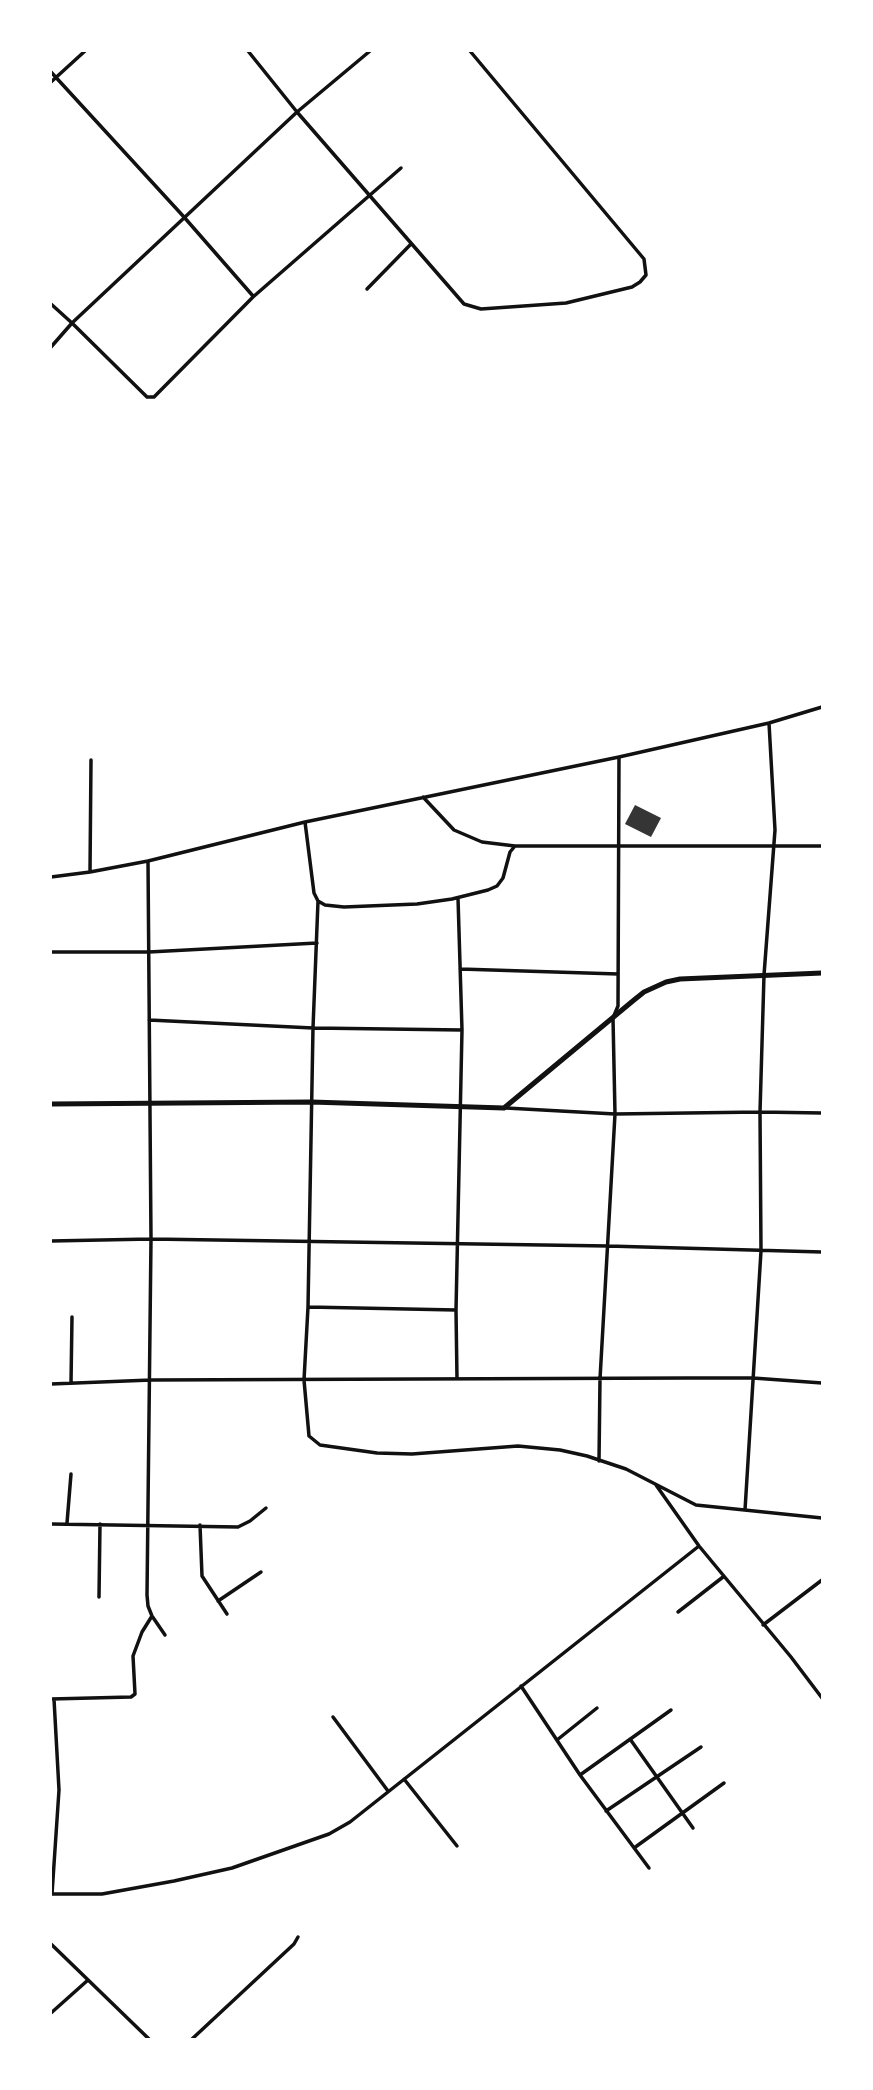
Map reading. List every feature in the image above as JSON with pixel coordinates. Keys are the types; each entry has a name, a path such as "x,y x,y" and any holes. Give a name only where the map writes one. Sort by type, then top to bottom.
{"street":[{"path":"51,82 85,51"},
{"path":"248,51 297,113 464,304 481,310 566,303 632,287 646,275 645,259 470,51"},
{"path":"51,347 72,323 184,217 297,113 370,51"},
{"path":"51,72 184,217 253,297"},
{"path":"51,304 147,397 154,397 253,297 401,168"},
{"path":"367,289 411,244"},
{"path":"51,877 149,861 305,822 769,723 822,707"},
{"path":"745,1510 761,1251 760,1112 764,975 775,830 769,723"},
{"path":"599,1461 600,1378 615,1114 613,1018 618,1006 619,757"},
{"path":"90,872 91,760"},
{"path":"424,797 454,830 482,842 515,846 822,846"},
{"path":"305,822 314,893 318,901 304,1380 309,1436 320,1445 397,1454 518,1446 560,1450 626,1469 696,1505 822,1518"},
{"path":"318,901 344,907 417,904 488,890 497,886 503,878 510,852 515,846"},
{"path":"149,861 151,1380 146,1525 147,1595 152,1616 165,1635"},
{"path":"457,1379 461,1030 458,898"},
{"path":"51,952 149,952 317,943"},
{"path":"460,969 618,975"},
{"path":"503,1108 644,992 666,982 680,979 822,973"},
{"path":"149,1020 313,1028 461,1030"},
{"path":"51,1104 311,1102 615,1114 822,1113"},
{"path":"51,1241 151,1239 457,1243 822,1252"},
{"path":"308,1307 456,1310"},
{"path":"71,1384 72,1317"},
{"path":"51,1384 151,1380 600,1378 753,1378 822,1383"},
{"path":"67,1523 71,1474"},
{"path":"654,1483 723,1577 822,1698"},
{"path":"51,1524 238,1527 266,1508"},
{"path":"99,1597 100,1524"},
{"path":"200,1525 202,1576 227,1614"},
{"path":"152,1616 142,1632 133,1656 135,1694 131,1697 53,1699 59,1790 51,1894 86,1895 124,1891 232,1868 329,1835 350,1822 699,1546"},
{"path":"218,1601 261,1572"},
{"path":"678,1612 723,1577"},
{"path":"763,1625 822,1580"},
{"path":"521,1686 580,1775 649,1868"},
{"path":"557,1740 597,1707"},
{"path":"580,1775 671,1710"},
{"path":"333,1717 388,1791"},
{"path":"630,1739 694,1828"},
{"path":"606,1811 701,1747"},
{"path":"404,1779 457,1846"},
{"path":"634,1849 724,1783"},
{"path":"51,1789 59,1790"},
{"path":"192,2039 294,1944 298,1937"},
{"path":"51,1944 149,2039"},
{"path":"51,2013 88,1980"}],"building":[{"path":"635,805 661,818 651,837 625,824"}]}
